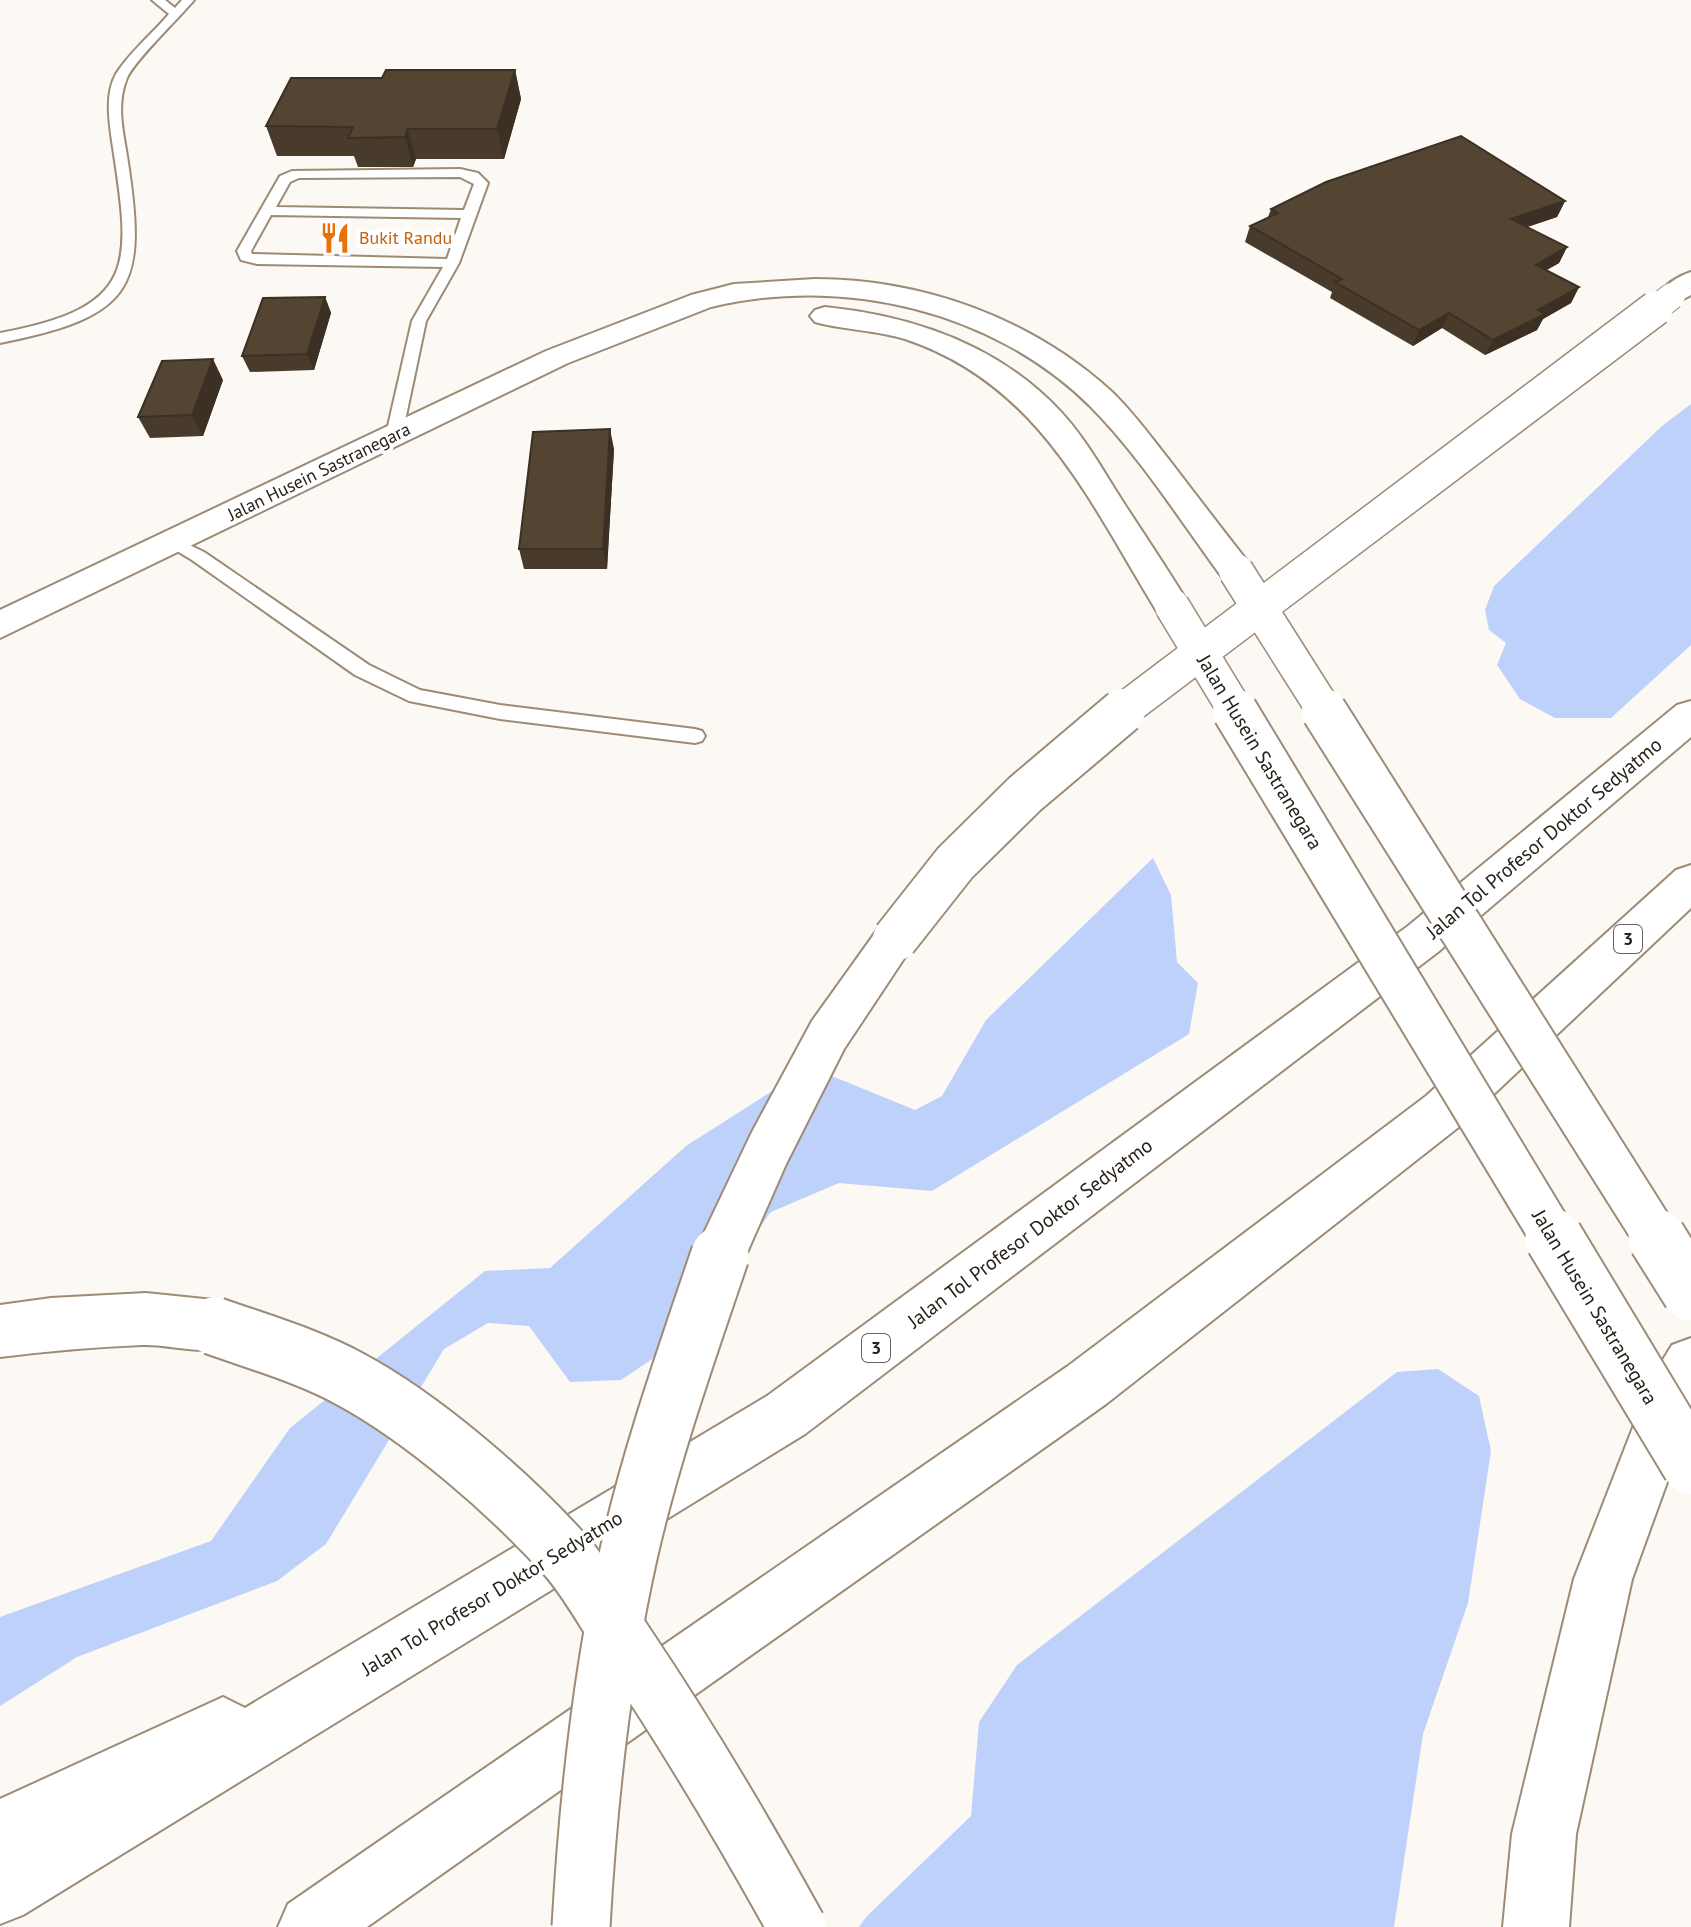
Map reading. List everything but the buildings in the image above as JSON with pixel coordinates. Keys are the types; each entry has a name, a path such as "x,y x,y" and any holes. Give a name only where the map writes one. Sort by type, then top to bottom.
{"main road":[{"name":"Jalan Husein Sastranegara","path":"0,625 537,365 701,301 734,293 855,288 892,294 988,322 1034,348 1099,397 1126,426 1236,571 1691,1292"},
{"path":"581,1927 585,1842 609,1656 641,1502 720,1255 769,1148 828,1035 895,939 955,863 1025,794 1116,716 1682,289"},
{"name":"Jalan Husein Sastranegara","path":"641,326 744,312 869,320 906,331 975,359 1027,396 1049,418 1072,448 1172,606 1691,1465"},
{"name":"Jalan Tol Profesor Doktor Sedyatmo","path":"0,1892 786,1415 1423,939 1691,715"},
{"name":"3","path":"311,1927 1087,1385 1443,1111 1691,882"},
{"path":"0,1331 51,1324 146,1319 214,1326 284,1350 349,1378 405,1413 470,1464 567,1557 655,1688 730,1808 797,1927"},
{"path":"1536,1927 1544,1834 1603,1579 1672,1395 1691,1364"},
{"path":"0,1832 423,1635"}],"lane":[{"path":"158,0 176,14"},
{"path":"0,338 26,335 81,317 102,305 123,282 130,259 130,224 114,111 115,94 121,76 188,0"},
{"path":"394,435 419,321 452,263 481,183 473,176 460,173 297,174 285,179 244,251 246,257 452,263"},
{"path":"266,211 472,214"},
{"path":"173,543 198,556 362,670 416,696 500,712 695,736"}],"water":[{"path":"1691,404 1691,645 1611,718 1555,718 1520,699 1497,665 1506,643 1489,630 1485,610 1494,586 1662,426"},
{"path":"1153,858 1171,895 1177,962 1198,983 1189,1034 932,1191 839,1183 771,1212 673,1345 621,1380 570,1382 529,1326 488,1323 444,1349 326,1544 277,1581 77,1657 0,1706 0,1617 211,1541 290,1428 485,1271 550,1268 686,1146 810,1067 915,1110 942,1096 986,1020"},
{"path":"1438,1369 1479,1396 1491,1451 1468,1603 1423,1734 1394,1927 859,1927 971,1816 979,1722 1017,1665 1397,1372"}],"place":[{"name":"Bukit Randu","path":"335,238"}]}
